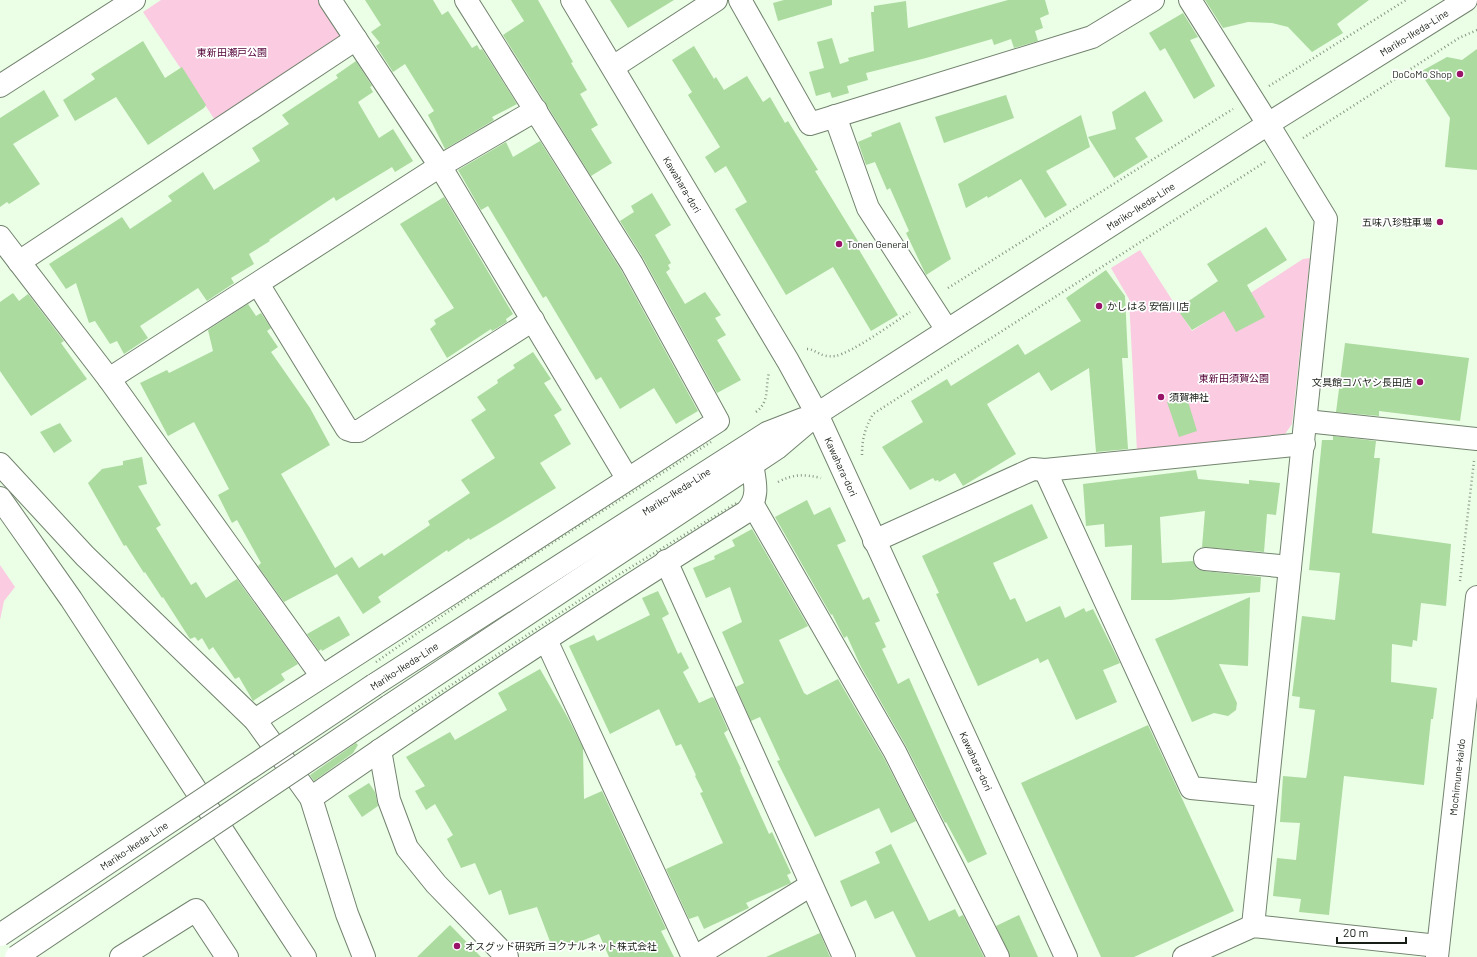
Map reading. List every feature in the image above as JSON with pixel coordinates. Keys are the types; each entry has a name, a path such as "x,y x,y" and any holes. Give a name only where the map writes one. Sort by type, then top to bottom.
{"street":[{"path":"0,86 134,0"},
{"path":"330,0 440,166 628,478"},
{"path":"255,720 321,675 718,421 632,264 466,0"},
{"name":"Kawahara-dori","path":"572,0 788,361 817,414 1066,957"},
{"path":"613,67 716,0"},
{"path":"740,0 810,124 1092,37 1153,0"},
{"path":"1190,0 1326,219 1304,444 1265,795 1253,926"},
{"name":"Mariko-Ikeda-Line","path":"0,935 374,685 817,414 1268,124 1466,0"},
{"path":"19,262 356,40"},
{"path":"109,379 440,166 536,110"},
{"path":"834,116 868,208 947,330"},
{"path":"0,236 109,379 321,675"},
{"path":"258,284 347,429 353,431 359,431 533,320"},
{"path":"1306,421 1477,439"},
{"name":"Mariko-Ikeda-Line","path":"16,957 752,464 772,441"},
{"path":"874,541 1033,469 1044,470 1304,444"},
{"path":"0,464 85,556 255,720 311,798 347,914 364,957"},
{"path":"311,798 380,750 666,561 746,512 749,500 752,464"},
{"path":"1044,470 1191,788 1265,795"},
{"path":"0,498 75,606 305,957"},
{"path":"749,500 895,752 998,957"},
{"path":"1205,559 1290,567"},
{"path":"666,561 844,957"},
{"name":"Mochimune-kaido","path":"1438,951 1477,598"},
{"path":"546,640 694,957 811,886"},
{"path":"380,750 388,800 407,848 436,884 507,957"},
{"path":"121,957 196,910 227,957"},
{"path":"1184,957 1253,926 1438,951"}],"path":[{"path":"751,415 762,407 768,391 768,374 808,348 821,356 836,356 850,350 1406,0"},
{"path":"862,449 863,437 867,424 874,414 1459,38 1477,30"},
{"path":"711,442 717,438"},
{"path":"749,500 789,476 802,474 823,478"}],"green space":[{"name":"東新田瀬戸公園","path":"161,0 319,0 344,39 217,123 143,12"},
{"name":"東新田須賀公園","path":"1140,250 1192,331 1303,259 1310,258 1292,424 1283,437 1137,451 1129,299 1111,268"},
{"path":"0,565 15,587 4,601 0,620"}],"building":[{"path":"365,0 433,0 442,15 448,11 472,48 477,45 480,50 482,49 517,104 492,117 494,120 445,149 428,115 434,111 405,64 393,72 376,46 380,43 371,32 381,25"},
{"path":"511,0 538,0 587,90 580,94 598,125 591,129 612,163 591,176 503,35 524,21"},
{"path":"610,0 674,0 628,28"},
{"path":"784,0 832,0 832,5 778,21 773,3"},
{"path":"1008,0 1045,0 1049,14 1040,18 1043,28 1035,31 1038,41 1014,48 1011,39 994,45 992,39 866,73 868,80 847,86 849,93 832,98 830,92 816,96 809,72 824,68 817,42 832,38 840,64 849,61 848,58 874,51 871,12 874,12 874,6 906,1 908,28"},
{"path":"1205,0 1369,0 1337,24 1343,33 1312,52 1288,27 1272,23 1248,22 1223,28"},
{"path":"1183,13 1198,37 1190,40 1215,86 1194,99 1165,48 1160,51 1149,33"},
{"path":"143,41 165,78 182,67 206,105 204,108 148,145 116,97 75,121 63,100 95,79 91,74"},
{"path":"694,46 714,79 716,77 724,90 747,76 763,102 770,97 785,123 788,121 818,170 815,171 861,246 858,248 898,315 871,331 833,267 786,295 735,209 747,202 726,166 715,173 705,157 720,147 688,95 692,92 672,60"},
{"path":"1477,49 1477,170 1445,167 1450,118 1420,72 1447,57 1462,60"},
{"path":"356,61 372,86 370,87 373,92 358,102 379,138 393,129 413,161 395,172 392,167 336,201 334,197 269,240 270,241 249,254 254,264 231,278 234,283 207,301 198,288 140,326 148,338 124,354 117,341 110,344 95,321 89,323 76,283 66,289 49,264 122,217 130,229 172,201 168,196 203,172 214,190 260,161 252,148 289,124 282,115 338,78 336,75"},
{"path":"44,90 59,116 13,144 40,184 9,204 7,202 0,207 0,118"},
{"path":"1145,91 1163,121 1135,138 1148,157 1114,178 1088,137 1116,129 1112,112"},
{"path":"1006,95 1014,118 944,143 935,117"},
{"path":"1081,115 1090,147 1046,171 1067,205 1045,218 1021,179 988,198 987,196 966,208 958,184"},
{"path":"900,122 951,259 926,275 906,233 909,231 890,188 887,190 875,162 866,165 858,142 872,136 871,133"},
{"path":"540,141 621,270 698,411 676,424 654,388 620,409 601,377 596,380 546,296 543,298 488,206 481,210 458,170 506,142 513,157"},
{"path":"652,193 671,225 655,235 671,263 668,265 670,269 666,272 685,304 705,292 721,315 715,318 726,335 717,340 741,380 717,393 643,258 620,221 634,212 631,206"},
{"path":"444,197 513,314 506,319 507,322 492,331 491,329 447,358 430,329 436,324 434,320 454,308 400,224"},
{"path":"1266,227 1287,260 1247,285 1265,317 1236,332 1224,311 1192,330 1177,309 1218,281 1207,264"},
{"path":"1106,270 1125,296 1128,358 1122,358 1128,449 1096,452 1089,368 1051,391 1039,372 987,404 1016,454 963,486 955,473 939,482 938,480 935,481 933,478 910,490 882,447 923,422 911,401 947,379 951,386 1018,344 1025,355 1081,321 1066,298"},
{"path":"13,293 19,301 28,294 64,341 61,343 87,379 31,416 0,371 0,302"},
{"path":"248,304 256,316 261,313 271,328 267,331 278,347 271,352 310,408 330,445 281,474 335,568 352,557 359,568 382,553 384,556 430,525 428,521 470,493 461,480 495,458 471,420 486,410 477,397 498,383 497,380 515,368 513,365 533,352 551,379 544,383 562,410 554,415 571,444 540,463 556,488 470,540 469,538 448,552 447,550 378,597 381,602 363,614 337,574 284,602 258,566 261,563 237,520 232,523 218,495 229,489 194,422 168,436 140,383 167,370 169,373 213,351 208,330"},
{"path":"1345,343 1469,358 1460,421 1379,411 1379,416 1336,412"},
{"path":"1186,395 1197,431 1179,437 1167,402"},
{"path":"60,423 72,441 54,453 40,432"},
{"path":"1333,436 1376,441 1374,458 1380,458 1372,533 1451,544 1446,606 1421,603 1417,641 1413,640 1412,647 1392,644 1391,682 1437,688 1433,719 1431,719 1424,785 1344,776 1329,915 1299,912 1301,899 1273,896 1277,858 1296,860 1300,823 1280,822 1283,776 1306,778 1315,710 1299,708 1300,697 1292,696 1302,616 1335,620 1340,573 1309,570 1322,440 1333,440"},
{"path":"142,457 147,484 138,486 161,525 156,528 191,585 196,582 206,598 237,579 298,664 281,674 285,680 253,701 239,677 235,679 213,647 209,650 202,638 198,641 195,637 190,639 163,597 162,598 145,572 144,573 126,545 124,546 88,483 102,469 123,465 123,461"},
{"path":"1196,470 1198,479 1249,484 1249,480 1280,483 1276,515 1267,514 1264,552 1202,547 1205,511 1160,517 1162,563 1193,561 1197,569 1204,571 1261,577 1260,592 1171,600 1131,600 1132,545 1105,547 1104,524 1086,526 1083,484"},
{"path":"807,500 814,515 830,507 846,541 837,545 863,600 869,597 880,621 875,623 886,647 882,649 898,684 909,678 987,854 968,863 946,822 945,823 906,746 861,667 847,636 844,638 832,614 831,615 775,517"},
{"path":"1032,504 1048,538 993,563 1010,600 1015,598 1026,622 1060,606 1065,618 1084,608 1086,612 1093,609 1120,663 1103,670 1117,702 1076,720 1048,659 1040,663 1038,658 978,686 936,594 939,593 922,556"},
{"path":"752,529 808,626 779,640 804,693 807,695 838,679 884,758 916,821 891,833 879,808 815,837 777,761 780,760 760,717 751,721 736,687 744,683 722,632 742,622 730,587 706,598 693,568 715,559 714,556 735,546 732,540"},
{"path":"658,591 669,614 662,618 678,654 681,652 689,668 683,672 699,703 712,697 714,698 728,730 724,733 741,769 740,770 769,834 772,832 791,873 787,875 791,883 746,903 749,908 704,929 698,916 689,919 666,869 723,843 700,793 703,792 695,776 696,775 681,744 676,746 659,709 610,734 569,646 594,635 597,641 650,615 642,598"},
{"path":"1250,597 1248,666 1219,664 1237,703 1236,710 1228,716 1214,713 1192,722 1155,639"},
{"path":"339,616 350,635 322,651 321,649 319,651 307,634"},
{"path":"540,669 583,748 584,799 602,791 666,929 661,931 674,957 609,957 599,934 554,952 537,907 509,915 501,890 489,895 475,863 461,868 447,839 453,835 435,804 426,810 415,791 425,786 406,757 450,732 455,740 507,710 498,693"},
{"path":"1148,725 1234,911 1134,957 1101,957 1021,783"},
{"path":"356,743 358,745 353,753 314,781 310,775"},
{"path":"369,783 375,792 378,806 362,817 348,796"},
{"path":"891,844 929,921 955,909 959,917 963,915 984,957 916,957 893,911 875,919 866,900 851,907 840,881 880,863 875,852"},
{"path":"1019,915 1038,957 1010,957 996,926"},
{"name":"オスグッド研究所 ヨクナルネット株式会社","path":"450,925 481,957 417,957"},
{"path":"820,933 830,957 766,957"}],"place":[{"name":"DoCoMo Shop","path":"1460,74"},
{"name":"五味八珍駐車場","path":"1440,222"},
{"name":"Tonen General","path":"839,244"},
{"name":"かしはる 安倍川店","path":"1099,306"},
{"name":"文具館コバヤシ長田店","path":"1420,382"},
{"name":"須賀神社","path":"1161,397"},
{"name":"オスグッド研究所 ヨクナルネット株式会社","path":"457,946"}]}
